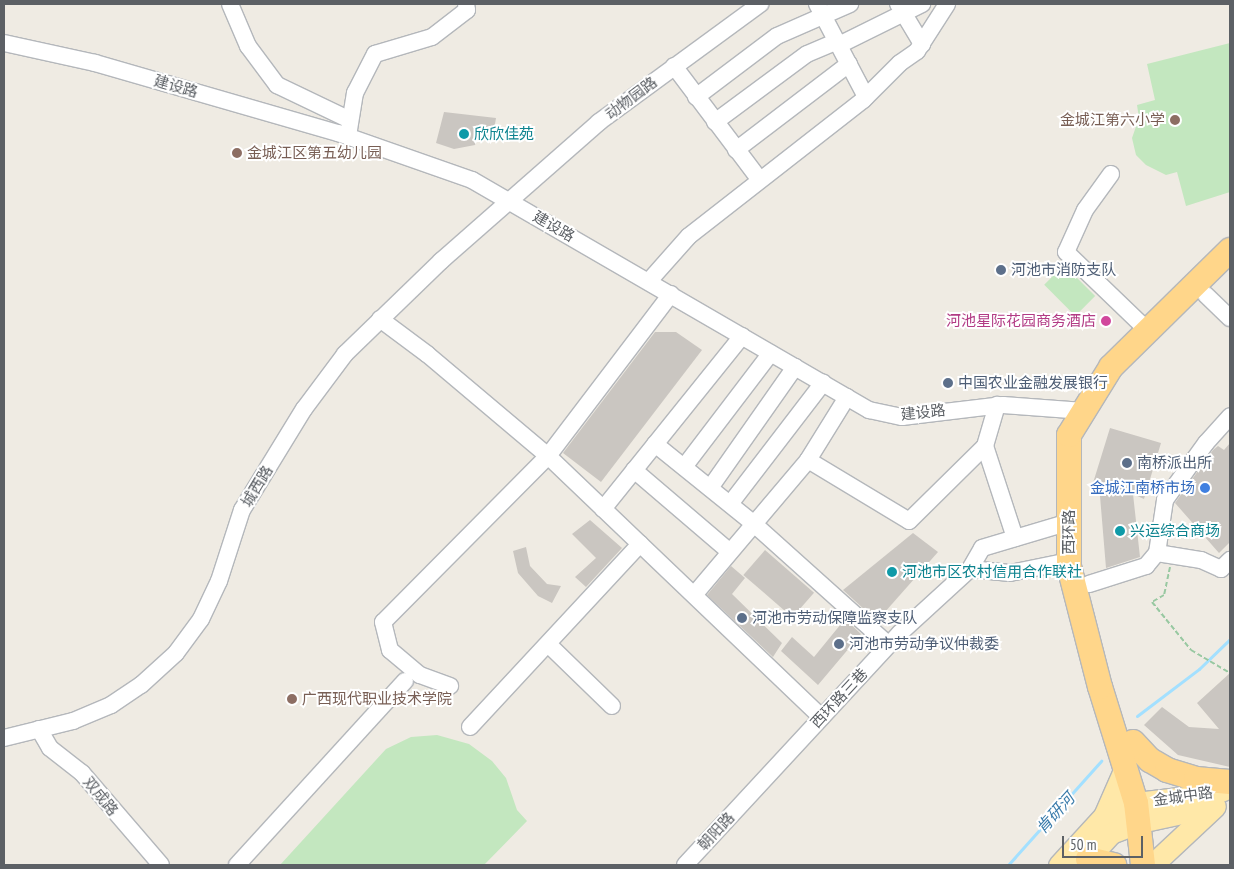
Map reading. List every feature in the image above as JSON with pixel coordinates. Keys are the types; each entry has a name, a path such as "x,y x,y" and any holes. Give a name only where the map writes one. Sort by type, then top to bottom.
{"highway":[{"name":"西环路","path":"1143,865 1145,811 1125,768 1100,687 1069,561 1070,435 1111,367 1230,250"},
{"name":"西环路","path":"1147,865 1154,850 1133,742 1084,564 1085,440 1123,376 1230,271"},
{"path":"1133,742 1150,760 1166,770 1196,779 1230,782"},
{"path":"1085,862 1114,865"}],"main road":[{"path":"1059,865 1104,816 1125,768"},
{"name":"金城中路","path":"1145,811 1213,794 1230,787"},
{"path":"1152,865 1223,803"},
{"name":"金城中路","path":"1145,811 1223,803"},
{"path":"1104,816 1145,811"},
{"path":"1085,862 1111,833 1145,811"}],"street":[{"path":"230,4 248,46 278,85 350,120"},
{"path":"348,136 354,101 374,54 432,37 467,10 466,4"},
{"name":"动物园路","path":"509,200 599,122 760,4"},
{"path":"696,97 777,36 821,10 850,4"},
{"path":"715,122 808,54 838,43 900,9 922,4"},
{"path":"649,281 689,236 759,179 866,97 922,44 947,4"},
{"path":"900,9 922,44"},
{"path":"821,10 866,97"},
{"name":"建设路","path":"4,42 95,63 348,136 472,180 649,281 868,410 902,417 998,405 1084,411"},
{"path":"736,150 849,64"},
{"path":"674,66 759,179"},
{"path":"1111,174 1085,210 1066,252 1148,331"},
{"name":"城西路","path":"4,738 73,721 111,705 141,685 176,653 201,619 219,581 242,510 304,409 345,354 380,319 509,200"},
{"path":"450,686 420,675 390,650 383,622 548,456 671,294"},
{"path":"1206,295 1230,318"},
{"path":"380,319 427,354 548,456 822,717"},
{"path":"603,509 742,336"},
{"path":"684,467 771,352"},
{"path":"710,488 795,367"},
{"path":"730,504 823,383"},
{"path":"694,595 808,460 847,397"},
{"path":"808,460 909,521 985,446 998,405"},
{"path":"1165,554 1165,500 1206,443 1230,416"},
{"path":"655,444 754,524 889,645"},
{"path":"985,446 1015,538"},
{"path":"634,470 730,552"},
{"name":"西环路三巷","path":"748,797 889,645 970,569 982,548 1069,522"},
{"path":"470,727 640,544"},
{"path":"1089,584 1146,566 1165,554 1201,560 1221,569 1230,560"},
{"path":"970,569 1010,574 1069,561"},
{"path":"548,644 612,706"},
{"path":"237,865 405,682"},
{"name":"双成路","path":"39,729 50,748 82,773 160,865"},
{"name":"朝阳路","path":"685,865 748,797"}],"path":[{"path":"1165,554 1164,595 1152,602 1191,650 1207,658 1230,674"}],"green space":[{"path":"1230,43 1230,192 1186,206 1177,172 1166,175 1146,165 1136,155 1132,138 1139,118 1137,105 1155,100 1147,64"},
{"path":"1064,265 1095,296 1075,316 1044,285"},
{"path":"437,735 469,744 492,761 506,778 517,810 527,821 484,865 280,865 386,749 411,737"}],"building":[{"name":"欣欣佳苑","path":"444,112 496,118 494,130 487,138 477,139 475,145 454,149 436,143"},
{"path":"655,332 676,332 702,350 601,482 563,453"},
{"path":"1110,428 1161,443 1144,499 1133,494 1140,557 1106,568 1099,484 1093,483"},
{"name":"金城江南桥市场","path":"1230,443 1230,542 1219,553 1175,503 1213,450 1218,446 1224,450"},
{"path":"590,520 622,548 586,587 575,577 596,558 572,534"},
{"name":"河池市区农村信用合作联社","path":"913,533 938,552 877,621 843,590"},
{"path":"526,547 530,566 547,584 561,586 552,603 538,596 518,573 513,551"},
{"path":"765,550 814,593 792,618 743,575"},
{"name":"河池市劳动保障监察支队","path":"731,566 745,578 732,594 782,643 773,657 707,595"},
{"name":"河池市劳动争议仲裁委","path":"845,619 861,634 818,685 781,651 792,637 814,657"},
{"path":"1230,673 1230,767 1178,755 1144,725 1162,707 1189,727 1219,729 1197,703"}],"waterway":[{"name":"肯研河","path":"1137,716 1199,669 1230,639"},
{"name":"肯研河","path":"1008,865 1101,761"}],"place":[{"name":"金城江第六小学","path":"1175,120"},
{"name":"欣欣佳苑","path":"464,134"},
{"name":"金城江区第五幼儿园","path":"237,153"},
{"name":"河池市消防支队","path":"1001,270"},
{"name":"河池星际花园商务酒店","path":"1106,321"},
{"name":"中国农业金融发展银行","path":"948,383"},
{"name":"南桥派出所","path":"1127,463"},
{"name":"金城江南桥市场","path":"1205,488"},
{"name":"兴运综合商场","path":"1120,531"},
{"name":"河池市区农村信用合作联社","path":"892,572"},
{"name":"河池市劳动保障监察支队","path":"742,618"},
{"name":"河池市劳动争议仲裁委","path":"839,644"},
{"name":"广西现代职业技术学院","path":"292,699"}]}
